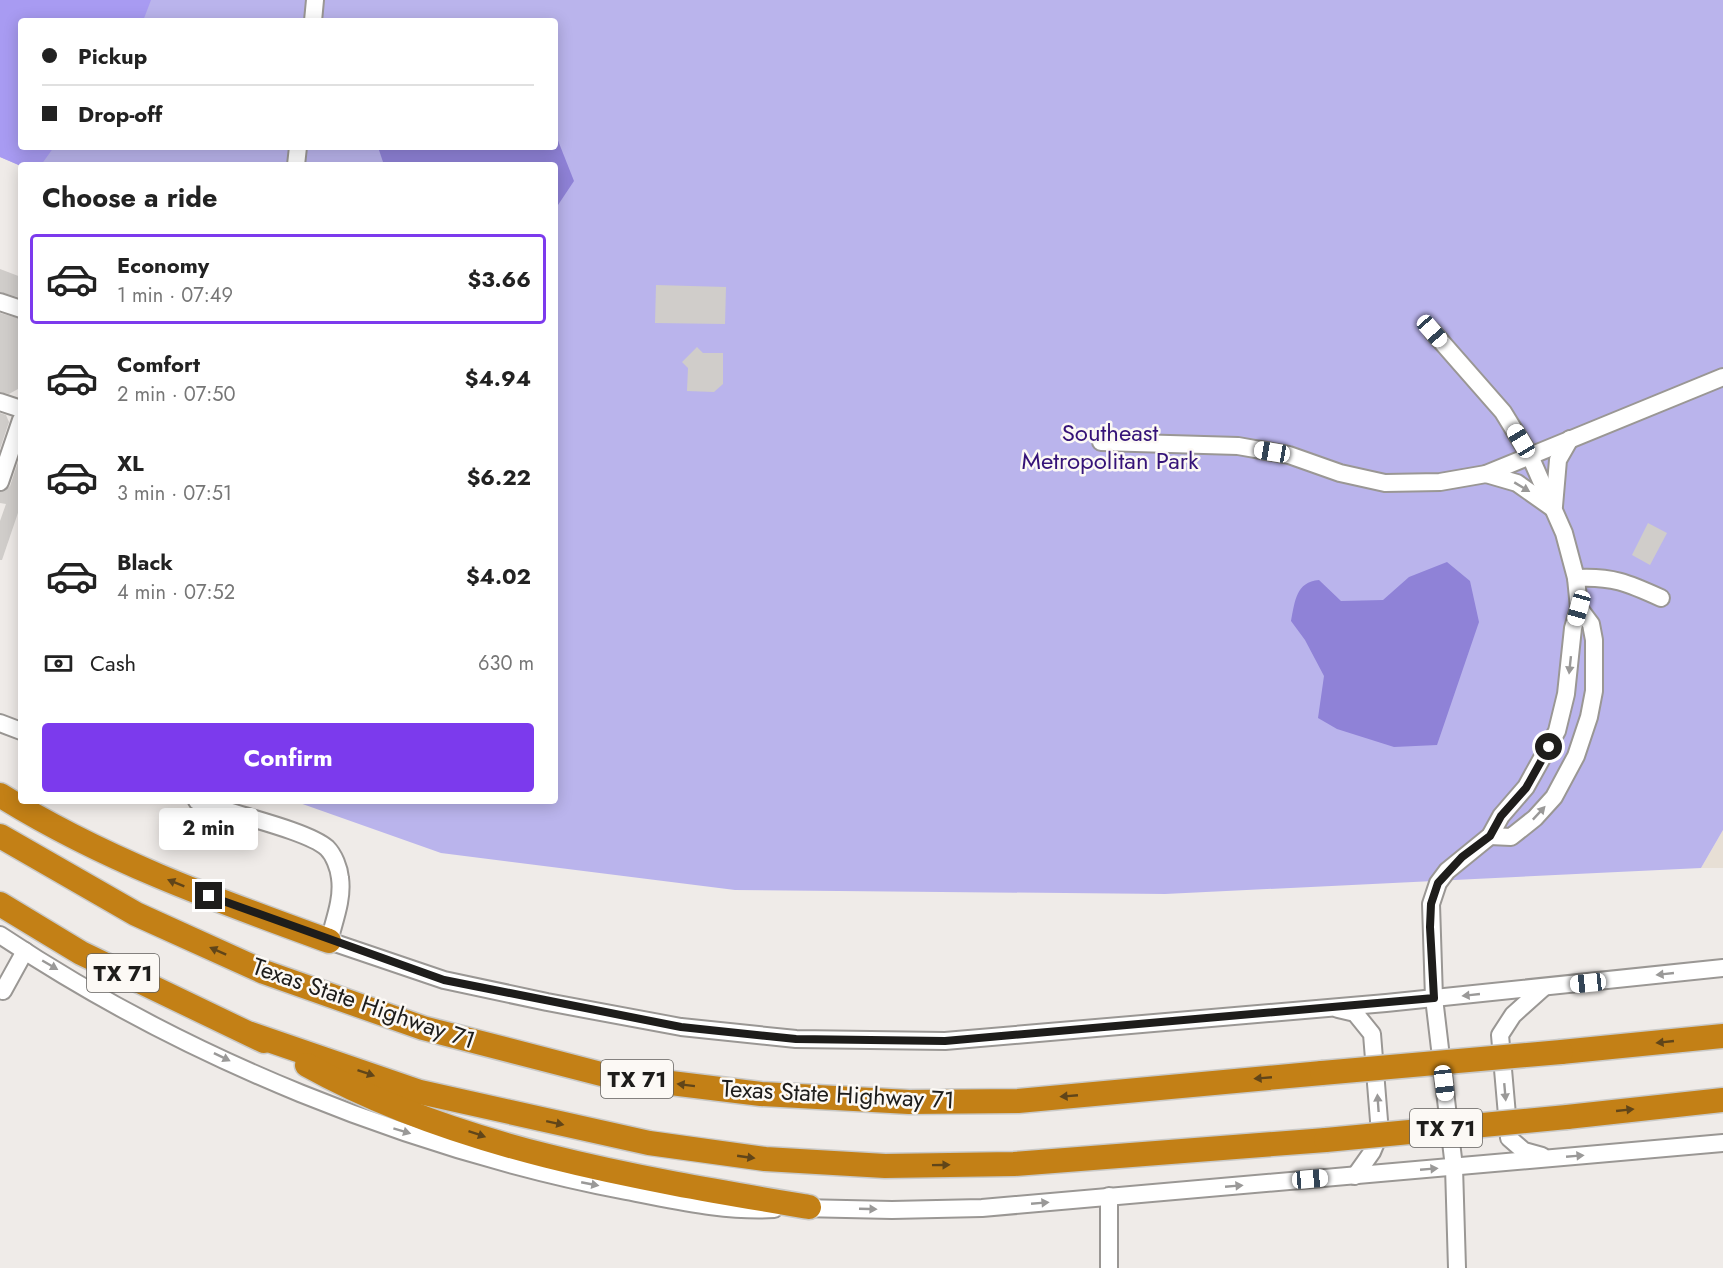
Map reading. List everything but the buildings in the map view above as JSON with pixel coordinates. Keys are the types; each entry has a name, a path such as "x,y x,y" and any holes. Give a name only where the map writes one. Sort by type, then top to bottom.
{"highway":[{"path":"0,795 37,818 127,863 329,941"},
{"name":"Texas State Highway 71","path":"0,836 136,914 264,972 423,1028 604,1075 761,1094 909,1102 1018,1101 1723,1036"},
{"name":"TX 71","path":"0,904 81,953 251,1034 420,1092 649,1143 765,1159 885,1166 1014,1164 1326,1140 1723,1100"},
{"path":"251,1034 346,1086 502,1142 681,1185 809,1207"}],"street":[{"path":"313,18 315,0"},
{"path":"0,302 18,308"},
{"path":"1432,331 1503,412 1530,456 1564,532 1576,578 1579,608 1573,628 1566,694 1557,731 1526,788 1501,816 1490,836 1462,857 1438,883 1431,904 1434,998 1455,1167 1457,1268"},
{"path":"1101,442 1238,447 1289,455 1341,473 1385,483 1440,482 1486,474 1723,377"},
{"path":"0,402 18,408"},
{"path":"0,482 18,429"},
{"path":"1554,510 1558,460 1570,440"},
{"path":"1486,474 1517,483 1554,510"},
{"path":"1576,578 1604,577 1626,581 1661,598"},
{"path":"1490,836 1512,837 1535,818 1554,797 1582,738 1594,691 1595,666 1591,624 1579,608"},
{"path":"0,723 18,730"},
{"path":"1557,731 1567,730 1582,738"},
{"path":"218,805 310,838 328,849 337,863 340,878 340,900 329,941 444,980 535,1000 681,1027 796,1039 945,1041 1543,988 1723,968"},
{"path":"0,935 133,1013 257,1075 390,1127 570,1180 686,1202 756,1210 809,1207 892,1210 982,1208 1723,1143"},
{"path":"3,990 25,951"},
{"path":"1543,988 1513,1015 1500,1035 1509,1138 1524,1151 1549,1159"},
{"path":"1333,1007 1355,1013 1372,1034 1380,1133 1372,1152 1355,1176"},
{"path":"1109,1196 1109,1268"}],"shaded area":[{"path":"0,0 151,0 144,18 18,18 18,150 52,150 43,162 18,162 18,165 0,157"},
{"path":"558,141 574,181 558,205 558,162 383,162 379,150 558,150"},
{"path":"1447,562 1470,581 1479,622 1437,745 1394,747 1337,729 1318,718 1324,676 1305,640 1291,621 1298,594 1305,584 1319,580 1341,601 1383,600 1409,577"},
{"path":"1723,830 1723,868 1701,868"}],"green space":[{"name":"Southeast Metropolitan Park","path":"0,0 1723,0 1723,830 1701,868 1165,894 735,890 441,853 302,804 558,804 558,162 18,162 18,165 0,157"}],"route":[{"path":"209,896 329,941 444,980 681,1027 796,1039 945,1041 1434,998 1430,927 1431,904 1438,883 1462,857 1490,836 1501,816 1526,788 1549,747"}]}
